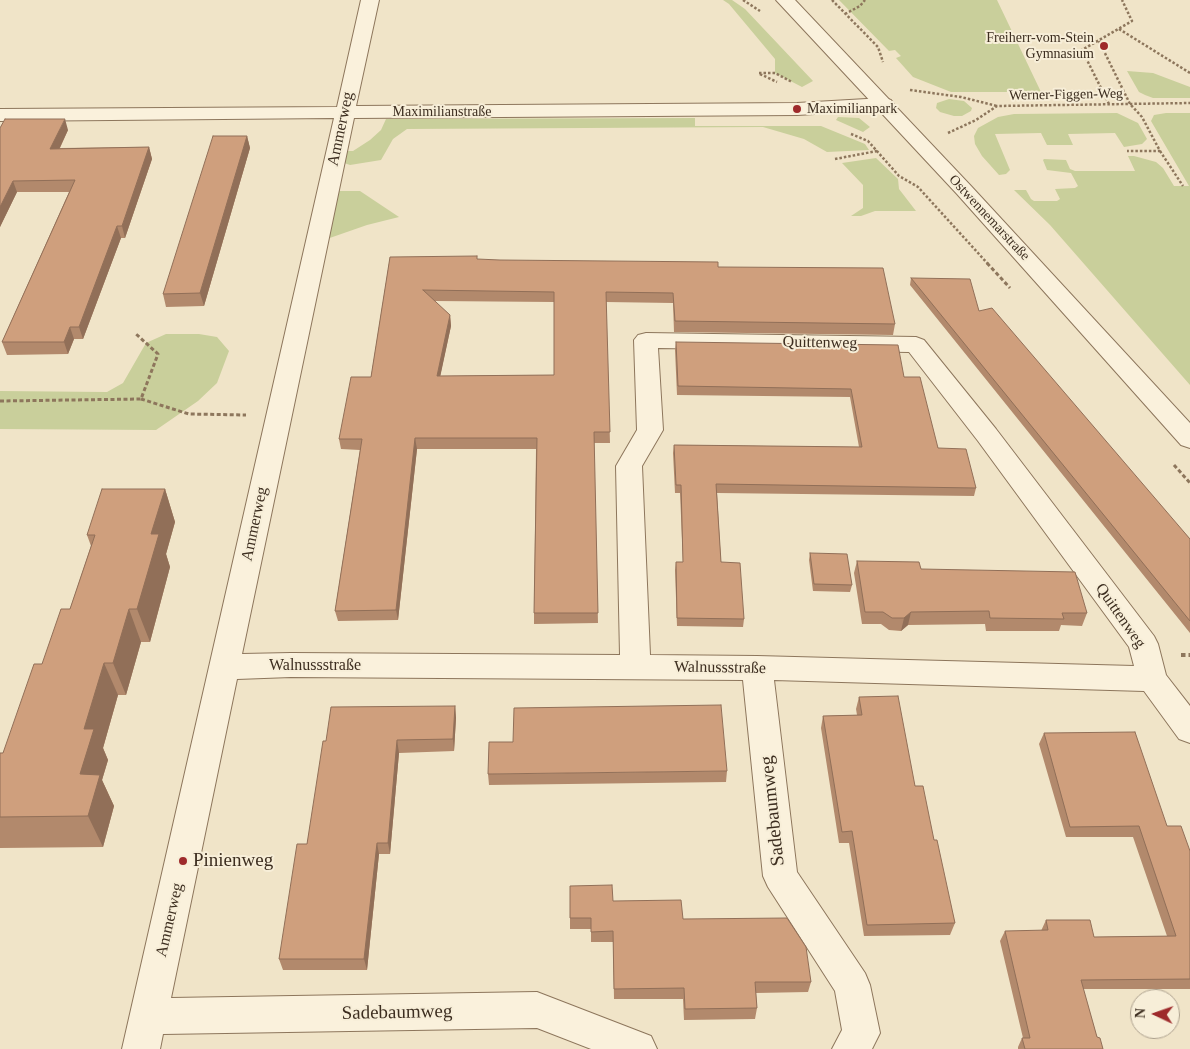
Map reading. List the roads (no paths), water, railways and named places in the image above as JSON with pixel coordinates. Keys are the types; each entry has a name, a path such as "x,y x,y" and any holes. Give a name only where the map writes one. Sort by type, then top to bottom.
{"street":[{"name":"Ammerweg","path":"145,1032 370,0"},
{"name":"Ostwennemarstraße","path":"785,0 884,104 1190,439"},
{"name":"Maximilianstraße","path":"0,114 818,109 884,104"},
{"name":"Quittenweg","path":"636,667 628,466 650,430 646,340 916,345 1143,644 1152,679"},
{"name":"Walnussstraße","path":"224,667 291,665 757,668 1152,679"},
{"name":"Sadebaumweg","path":"757,668 780,876 852,984 861,1033 851,1049"},
{"path":"1152,679 1190,730"},
{"name":"Sadebaumweg","path":"145,1032 536,1010 638,1049"}],"place":[{"name":"Freiherr-vom-Stein Gymnasium","path":"1104,46"},
{"name":"Maximilianpark","path":"797,109"},
{"name":"Pinienweg","path":"183,861"}]}
